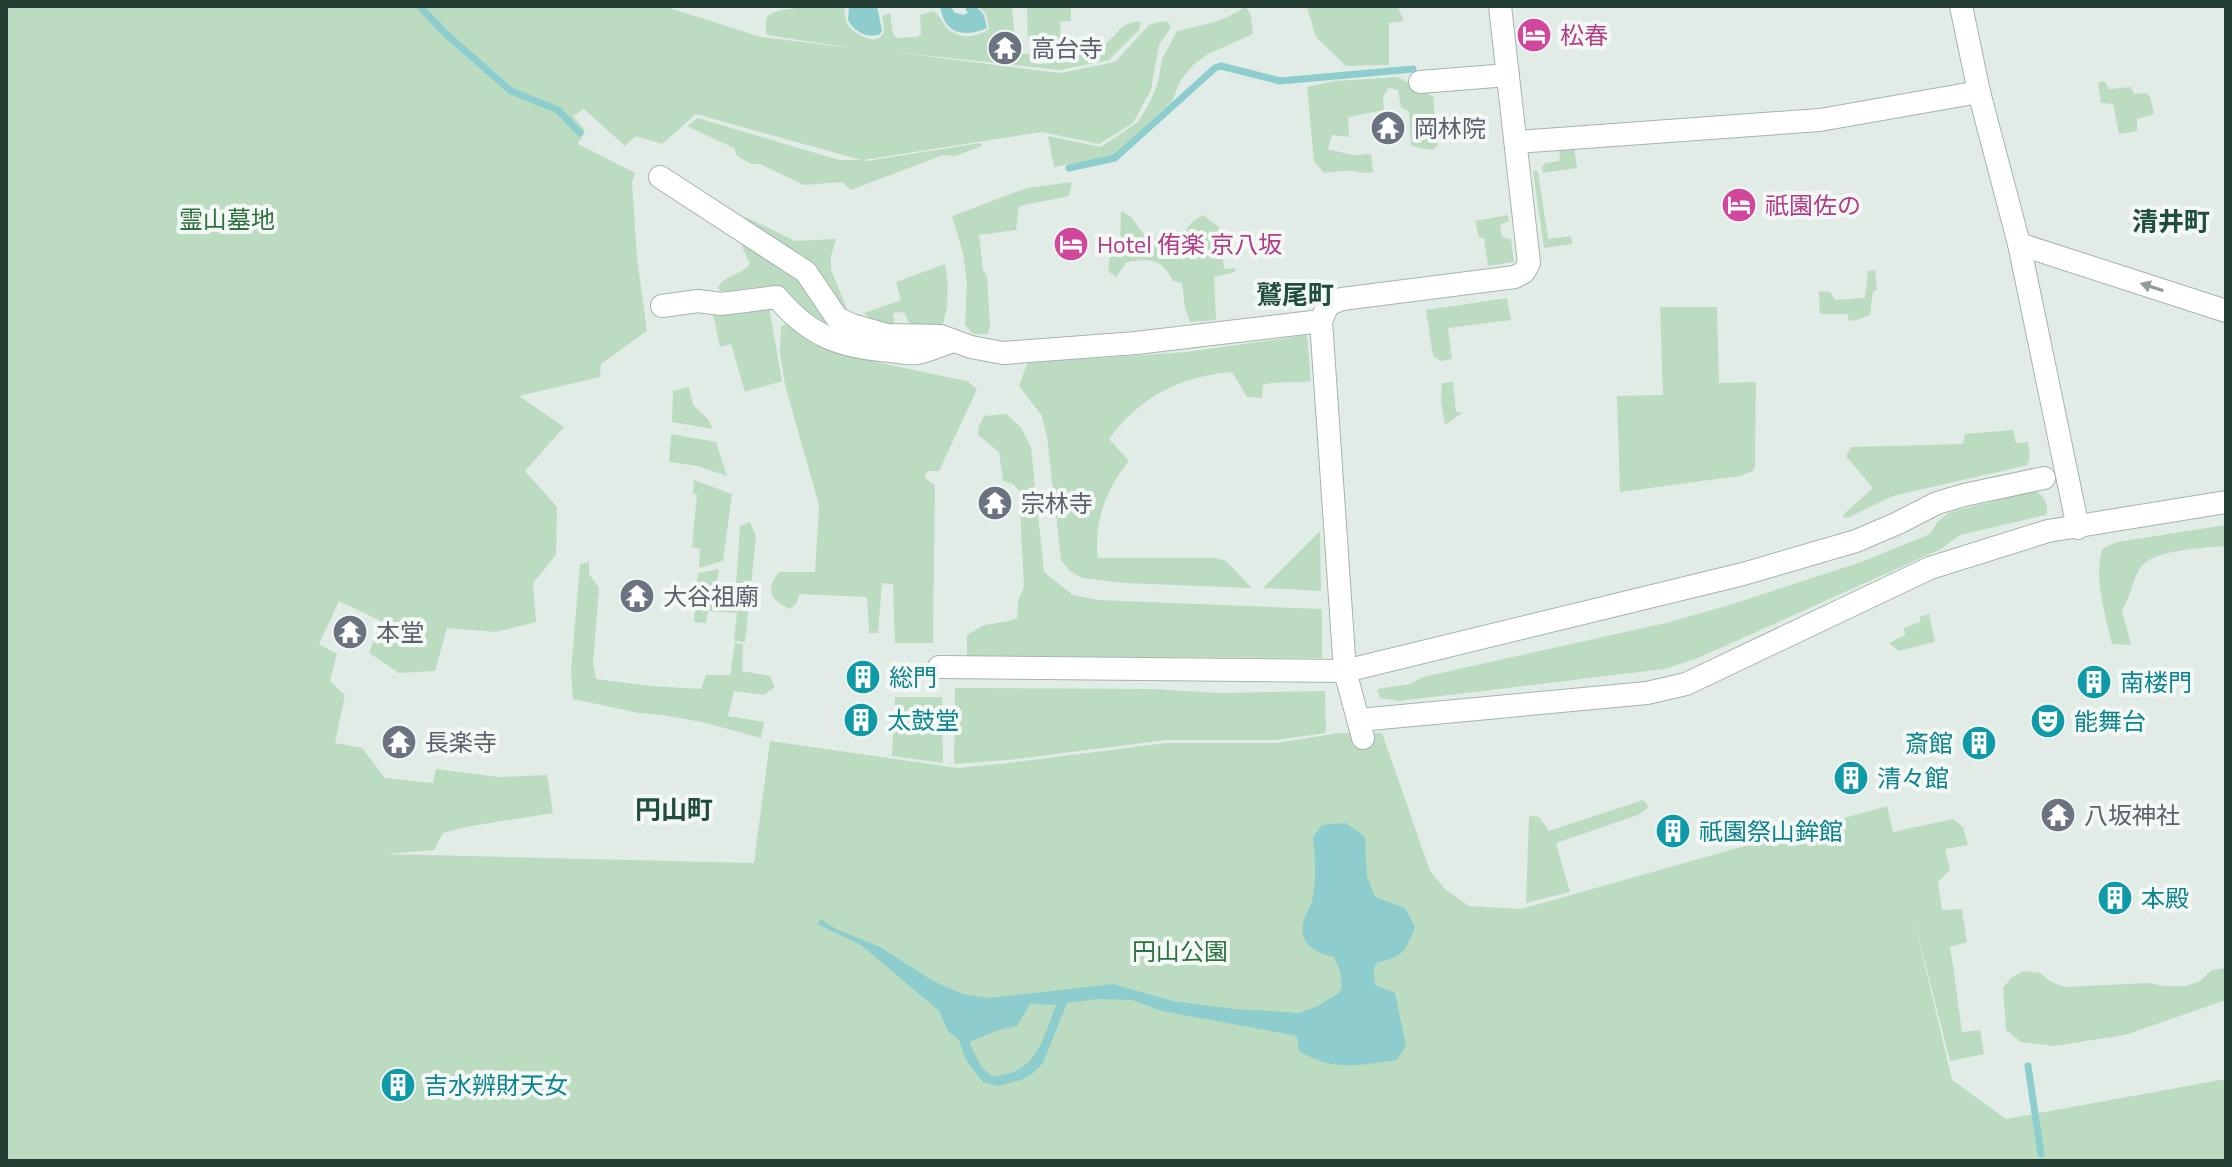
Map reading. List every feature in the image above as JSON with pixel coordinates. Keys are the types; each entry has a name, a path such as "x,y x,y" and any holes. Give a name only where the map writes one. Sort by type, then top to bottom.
{"street":[{"path":"1500,6 1529,263 1524,272 1515,277 1342,299 1328,305 1321,321 1345,671 1361,729 1668,689 1686,684 1930,568 2048,531 2226,502"},
{"path":"1961,6 1979,92 2019,244 2078,528"},
{"path":"1420,82 1508,75"},
{"path":"1516,142 1820,120 1979,92"},
{"path":"660,177 806,272 837,318 887,335 926,335 1003,353 1088,347 1321,321"},
{"path":"2019,244 2226,311"},
{"path":"662,306 698,301 721,304 777,297 787,310 813,331 829,340 868,350 916,353 955,341"},
{"path":"939,667 1345,671 1798,559 1856,541 1937,503 2044,478"}],"green space":[{"path":"6,6 663,6 761,37 858,49 767,35 767,18 773,13 792,8 844,6 848,25 859,35 874,39 883,33 882,16 890,13 896,38 917,37 921,34 920,15 934,11 951,31 968,36 989,29 986,14 978,6 1012,6 1016,50 1019,54 1035,54 1036,64 1054,63 1054,52 1060,50 1104,44 1128,24 1141,22 1139,30 1109,60 1060,70 885,51 1060,73 1115,62 1149,25 1163,21 1171,27 1159,45 1151,90 1133,123 1099,144 1042,132 863,160 981,143 982,146 955,156 943,155 851,190 842,182 804,185 760,164 751,164 737,156 734,148 687,126 698,118 839,160 861,160 696,114 662,144 636,136 625,146 584,109 573,116 585,130 578,144 635,173 632,183 637,258 647,331 601,364 600,377 519,396 564,427 525,471 557,507 556,555 533,583 536,622 496,632 447,628 435,671 399,673 369,653 381,621 339,601 319,644 337,654 330,681 345,695 335,743 362,748 385,778 433,783 436,769 499,777 547,775 553,813 443,833 434,850 387,854 754,863 770,741 958,768 1166,743 1276,743 1339,733 1382,733 1430,871 1445,889 1469,906 1521,909 1887,806 1893,832 1953,819 1963,827 1968,845 1945,849 1950,870 1938,882 1942,910 1962,909 1967,942 1950,947 1962,1032 1980,1030 1984,1054 1950,1061 1913,915 1952,1080 2006,1119 2226,1079 2226,1161 6,1161"},
{"path":"1027,6 1071,6 1071,21 1060,22 1061,41 1028,42"},
{"path":"1246,6 1251,16 1253,34 1208,54 1193,65 1181,80 1172,101 1114,156 1054,167 1048,136 1101,147 1138,122 1150,102 1162,59 1177,31 1222,19"},
{"path":"1397,6 1404,21 1389,23 1389,65 1346,66 1316,37 1307,7"},
{"path":"1398,77 1433,96 1438,146 1432,150 1411,146 1409,112 1401,107 1398,90 1388,88 1383,97 1384,110 1348,117 1349,137 1332,135 1328,149 1352,155 1371,154 1373,172 1324,173 1314,161 1307,87 1335,81"},
{"path":"2104,81 2109,89 2131,87 2134,94 2146,93 2150,96 2154,114 2137,119 2137,131 2119,134 2113,104 2101,103 2098,83"},
{"path":"1574,147 1577,168 1543,173 1545,163 1560,161 1559,149"},
{"path":"1533,171 1538,171 1548,239 1571,236 1572,244 1544,248"},
{"path":"1072,182 1069,196 1019,206 1016,230 979,235 983,270 987,276 990,326 988,334 973,334 965,325 967,284 963,253 952,216 1027,188"},
{"path":"1121,211 1131,217 1145,236 1158,238 1164,248 1181,245 1188,227 1203,215 1219,227 1224,269 1235,268 1235,272 1214,277 1216,320 1190,322 1182,283 1173,281 1164,267 1154,261 1127,262 1116,277 1108,271 1111,251 1120,248"},
{"path":"1508,215 1509,221 1500,225 1502,237 1511,239 1514,262 1488,266 1484,238 1479,238 1475,221"},
{"path":"746,217 795,241 836,239 831,270 848,311 840,335 769,290 755,287 720,291 718,287 721,283 750,264 743,249 741,221"},
{"path":"945,264 948,294 943,324 916,326 909,323 904,312 893,313 895,327 875,322 864,313 901,300 896,282"},
{"path":"1875,270 1877,290 1873,291 1870,315 1854,321 1849,320 1847,314 1820,314 1819,291 1830,292 1835,300 1865,298 1868,271"},
{"path":"1507,298 1511,320 1448,328 1452,359 1441,361 1433,356 1426,310"},
{"path":"769,306 782,381 745,392 731,344 720,347 713,314"},
{"path":"1660,307 1717,307 1719,383 1756,382 1755,466 1753,471 1740,476 1620,492 1617,396 1663,395"},
{"path":"786,324 822,348 967,381 977,389 939,471 929,471 925,475 935,485 933,643 895,643 893,584 882,583 878,633 869,633 867,597 799,594 797,603 790,609 772,594 772,584 779,572 815,572 819,505 785,385 780,353 781,326"},
{"path":"1307,335 1311,381 1263,385 1262,398 1247,397 1232,372 1195,379 1148,400 1109,439 1129,461 1114,482 1103,506 1098,532 1098,558 1216,558 1226,561 1252,588 1124,583 1082,578 1070,571 1061,560 1042,416 1019,386 1029,359 1085,359 1186,352"},
{"path":"1453,382 1456,412 1462,413 1445,425 1442,383"},
{"path":"689,387 693,405 708,419 713,429 672,422 673,391"},
{"path":"1006,414 1020,426 1031,447 1044,572 1073,595 1098,600 1322,609 1322,658 967,656 967,635 984,625 1017,618 1018,601 1024,587 1019,491 1013,484 1003,481 999,452 978,435 984,416"},
{"path":"2013,430 2016,443 2028,442 2028,465 1893,496 1847,518 1843,517 1873,488 1846,456 1851,447 1963,444 1965,434"},
{"path":"671,434 716,442 727,476 697,466 669,462"},
{"path":"694,480 732,494 723,561 699,568 700,549 692,547 697,494 693,494"},
{"path":"2035,491 2045,502 2046,515 1960,535 1941,549 1698,658 1664,669 1399,701 1380,698 1377,689 1410,684 1423,677 1670,622 1736,603 1864,561 1930,534 1937,522 1950,512"},
{"path":"750,522 756,537 745,642 734,641 737,613 708,611 706,623 694,622 698,573 719,569 717,582 736,585 740,526"},
{"path":"2226,525 2226,546 2167,553 2140,568 2122,610 2131,645 2112,644 2100,585 2102,549 2117,542"},
{"path":"1320,531 1321,591 1263,588"},
{"path":"589,562 589,574 599,588 593,663 596,679 701,689 706,675 730,675 735,643 743,644 742,671 770,676 775,687 764,695 734,691 728,716 764,722 761,738 702,722 573,699 571,671 580,564"},
{"path":"1929,614 1935,642 1899,651 1889,643 1905,635 1904,628 1920,622 1920,617"},
{"path":"955,688 1153,689 1219,693 1325,691 1326,733 1276,740 1167,740 954,764"},
{"path":"895,697 942,697 943,763 892,756"},
{"path":"1643,800 1649,807 1638,815 1556,843 1570,892 1526,903 1529,816 1539,817 1549,831"},
{"path":"2225,968 2226,1000 2125,1035 2054,1046 2021,1042 2006,1030 2003,988 2011,978 2023,971 2040,973 2051,982 2065,987 2148,983 2186,986 2200,981 2212,970"}],"water":[{"path":"849,6 877,6 880,34 866,35 854,28 848,20"},
{"path":"940,6 951,6 954,12 963,15 968,13 964,6 976,6 984,15 987,28 971,33 956,31 946,23"},
{"path":"1346,823 1365,837 1367,877 1375,897 1405,908 1415,927 1402,952 1378,962 1374,968 1375,985 1395,993 1406,1046 1397,1060 1359,1065 1323,1062 1299,1051 1297,1036 1162,1011 1132,1000 1097,999 1067,1003 1043,1063 1021,1080 998,1086 983,1082 966,1060 959,1040 948,1031 939,1011 861,945 817,924 821,919 836,929 880,947 933,981 963,994 989,998 1113,984 1172,1001 1299,1013 1318,1006 1339,993 1342,987 1334,957 1311,947 1303,932 1315,885 1313,837 1322,825","holes":["1030,1004 1056,1005 1041,1043 1028,1062 1007,1074 992,1076 982,1068 969,1042 1017,1026"]}],"waterway":[{"path":"419,6 511,91 558,110 580,133"},
{"path":"1069,168 1115,158 1215,68 1221,66 1280,81 1413,69"},
{"path":"2028,1066 2041,1154"}],"place":[{"name":"松春","path":"1534,35"},
{"name":"高台寺","path":"1005,48"},
{"name":"岡林院","path":"1388,128"},
{"name":"祇園佐の","path":"1739,205"},
{"name":"Hotel 侑楽 京八坂","path":"1071,244"},
{"name":"宗林寺","path":"995,503"},
{"name":"大谷祖廟","path":"637,596"},
{"name":"本堂","path":"350,632"},
{"name":"総門","path":"863,677"},
{"name":"南楼門","path":"2094,682"},
{"name":"太鼓堂","path":"861,720"},
{"name":"能舞台","path":"2048,721"},
{"name":"長楽寺","path":"399,742"},
{"name":"斎館","path":"1979,743"},
{"name":"清々館","path":"1851,778"},
{"name":"八坂神社","path":"2058,815"},
{"name":"祇園祭山鉾館","path":"1673,831"},
{"name":"本殿","path":"2115,898"},
{"name":"吉水辨財天女","path":"398,1085"}],"district":[{"name":"清井町","path":"2171,221"},
{"name":"鷲尾町","path":"1295,294"},
{"name":"円山町","path":"674,809"}],"park label":[{"name":"霊山墓地","path":"227,219"},
{"name":"円山公園","path":"1180,951"}]}
